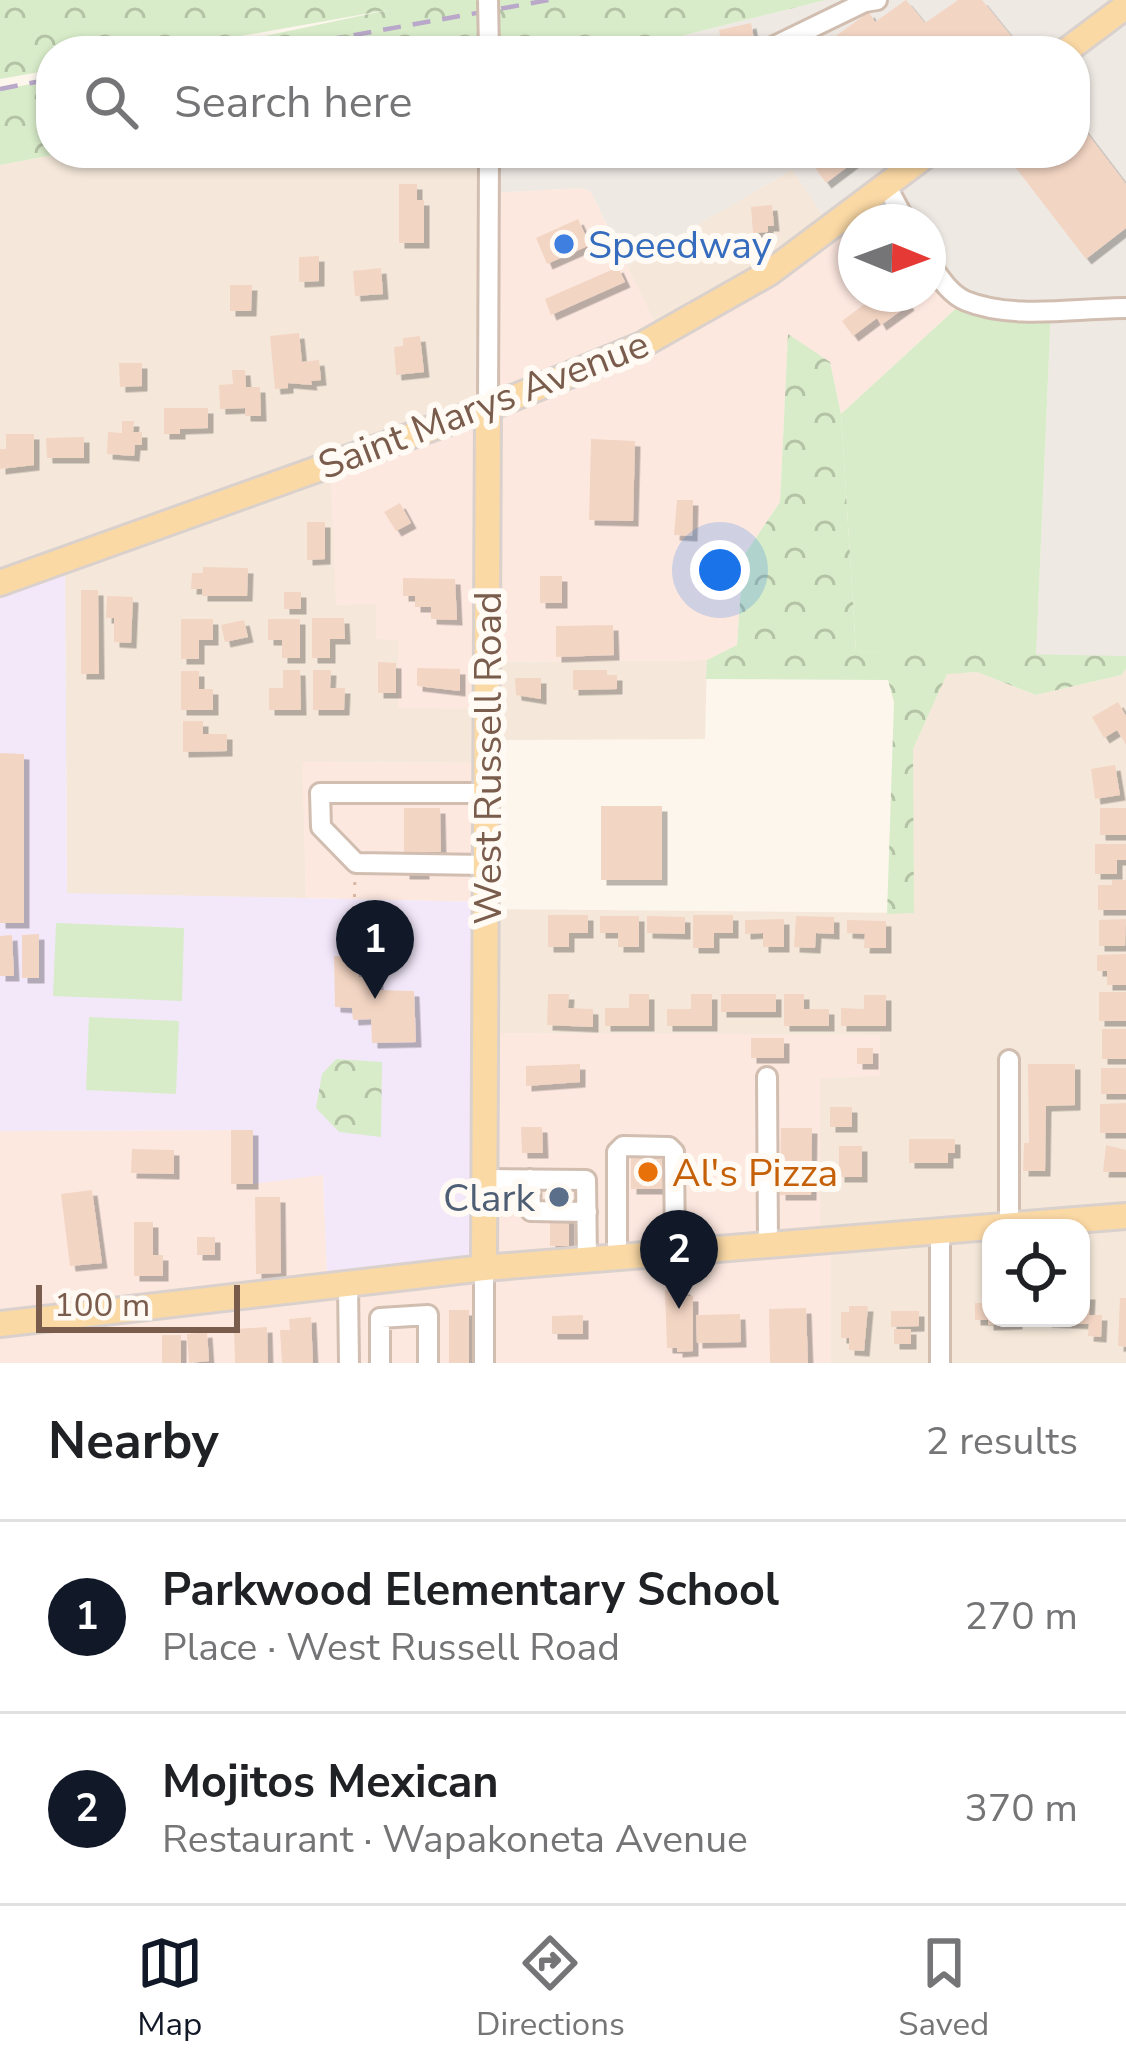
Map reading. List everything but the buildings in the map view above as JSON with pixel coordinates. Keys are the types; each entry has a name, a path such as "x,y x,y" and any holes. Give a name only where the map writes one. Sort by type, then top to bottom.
{"main road":[{"path":"1086,36 1126,6"},
{"name":"Saint Marys Avenue","path":"0,584 488,408 619,355 769,273 909,168"},
{"name":"West Russell Road","path":"484,1268 488,408"},
{"path":"1087,1219 1126,1216"},
{"path":"0,1324 484,1268 982,1227"}],"street":[{"path":"488,0 489,36"},
{"path":"795,36 877,0"},
{"name":"West Russell Road","path":"488,408 489,168"},
{"path":"886,185 896,204"},
{"path":"946,285 964,301 1010,309 1126,308"},
{"path":"488,793 320,794 321,827 356,863 488,865"},
{"path":"1009,1060 1009,1219"},
{"path":"767,1077 768,1245"},
{"path":"617,1257 617,1152 623,1146 669,1147 674,1152 675,1252"},
{"path":"485,1179 586,1180 587,1260"},
{"path":"530,1179 531,1211 587,1212"},
{"path":"940,1231 940,1363"},
{"name":"West Russell Road","path":"484,1268 484,1363"},
{"path":"348,1285 349,1363"},
{"path":"380,1363 380,1318 428,1315 428,1363"}],"path":[{"path":"353,945 356,863"}],"shaded area":[{"path":"826,0 1126,0 1126,656 1036,657 1051,309 964,301 946,281 946,204 896,204 886,185 859,204 838,204 838,219 830,225 792,170 627,266 591,192 581,188 489,193 489,168 1090,168 1090,36 681,36"},
{"path":"36,158 36,168 489,168 488,408 336,604 376,604 398,640 486,662 707,660 705,739 488,740 487,763 303,762 306,898 67,894 65,561 0,583 0,165"},
{"path":"792,170 830,225 661,336 627,266"},
{"path":"886,185 896,204 858,204"},
{"path":"581,188 591,192 661,335 838,217 838,312 946,312 946,281 964,301 841,414 830,362 788,335 780,502 743,557 737,645 707,660 487,662 487,709 398,708 398,640 376,639 376,604 336,605 330,464 488,408 489,193"},
{"path":"65,560 67,893 487,902 484,1268 348,1285 327,1272 323,1175 253,1184 253,1130 0,1131 0,583"},
{"path":"1126,669 1126,1363 831,1363 831,1241 820,1241 820,1078 487,1033 487,909 913,913 913,749 947,673 977,672 1036,695 1121,675"},
{"path":"302,762 487,763 487,902 306,898"},
{"path":"486,1033 880,1035 880,1076 820,1078 820,1240 831,1240 831,1363 0,1363 0,1131 253,1130 323,1175 327,1271"}],"green space":[{"path":"0,0 826,0 681,36 265,36 393,9 241,36 36,36 36,73 0,79"},
{"path":"36,83 36,158 0,165 0,90"},
{"path":"964,301 1051,309 1036,657 856,651 841,414"},
{"path":"788,334 830,362 841,414 856,651 1126,656 1121,675 1036,695 977,672 947,674 913,749 914,913 887,914 894,702 888,680 706,679 707,660 737,645 743,557 780,502"},
{"path":"56,923 184,928 182,1001 53,996"},
{"path":"89,1017 179,1021 176,1094 86,1090"},
{"path":"336,1059 382,1062 381,1137 339,1132 316,1108 322,1074"}],"railway":[{"path":"349,36 549,0"},
{"path":"0,89 36,82"}],"place":[{"name":"Speedway","path":"564,244"},
{"name":"Parkwood Elementary School","path":"375,999"},
{"name":"Al's Pizza","path":"648,1172"},
{"name":"Clark","path":"559,1197"},
{"name":"Mojitos Mexican","path":"679,1309"}]}
